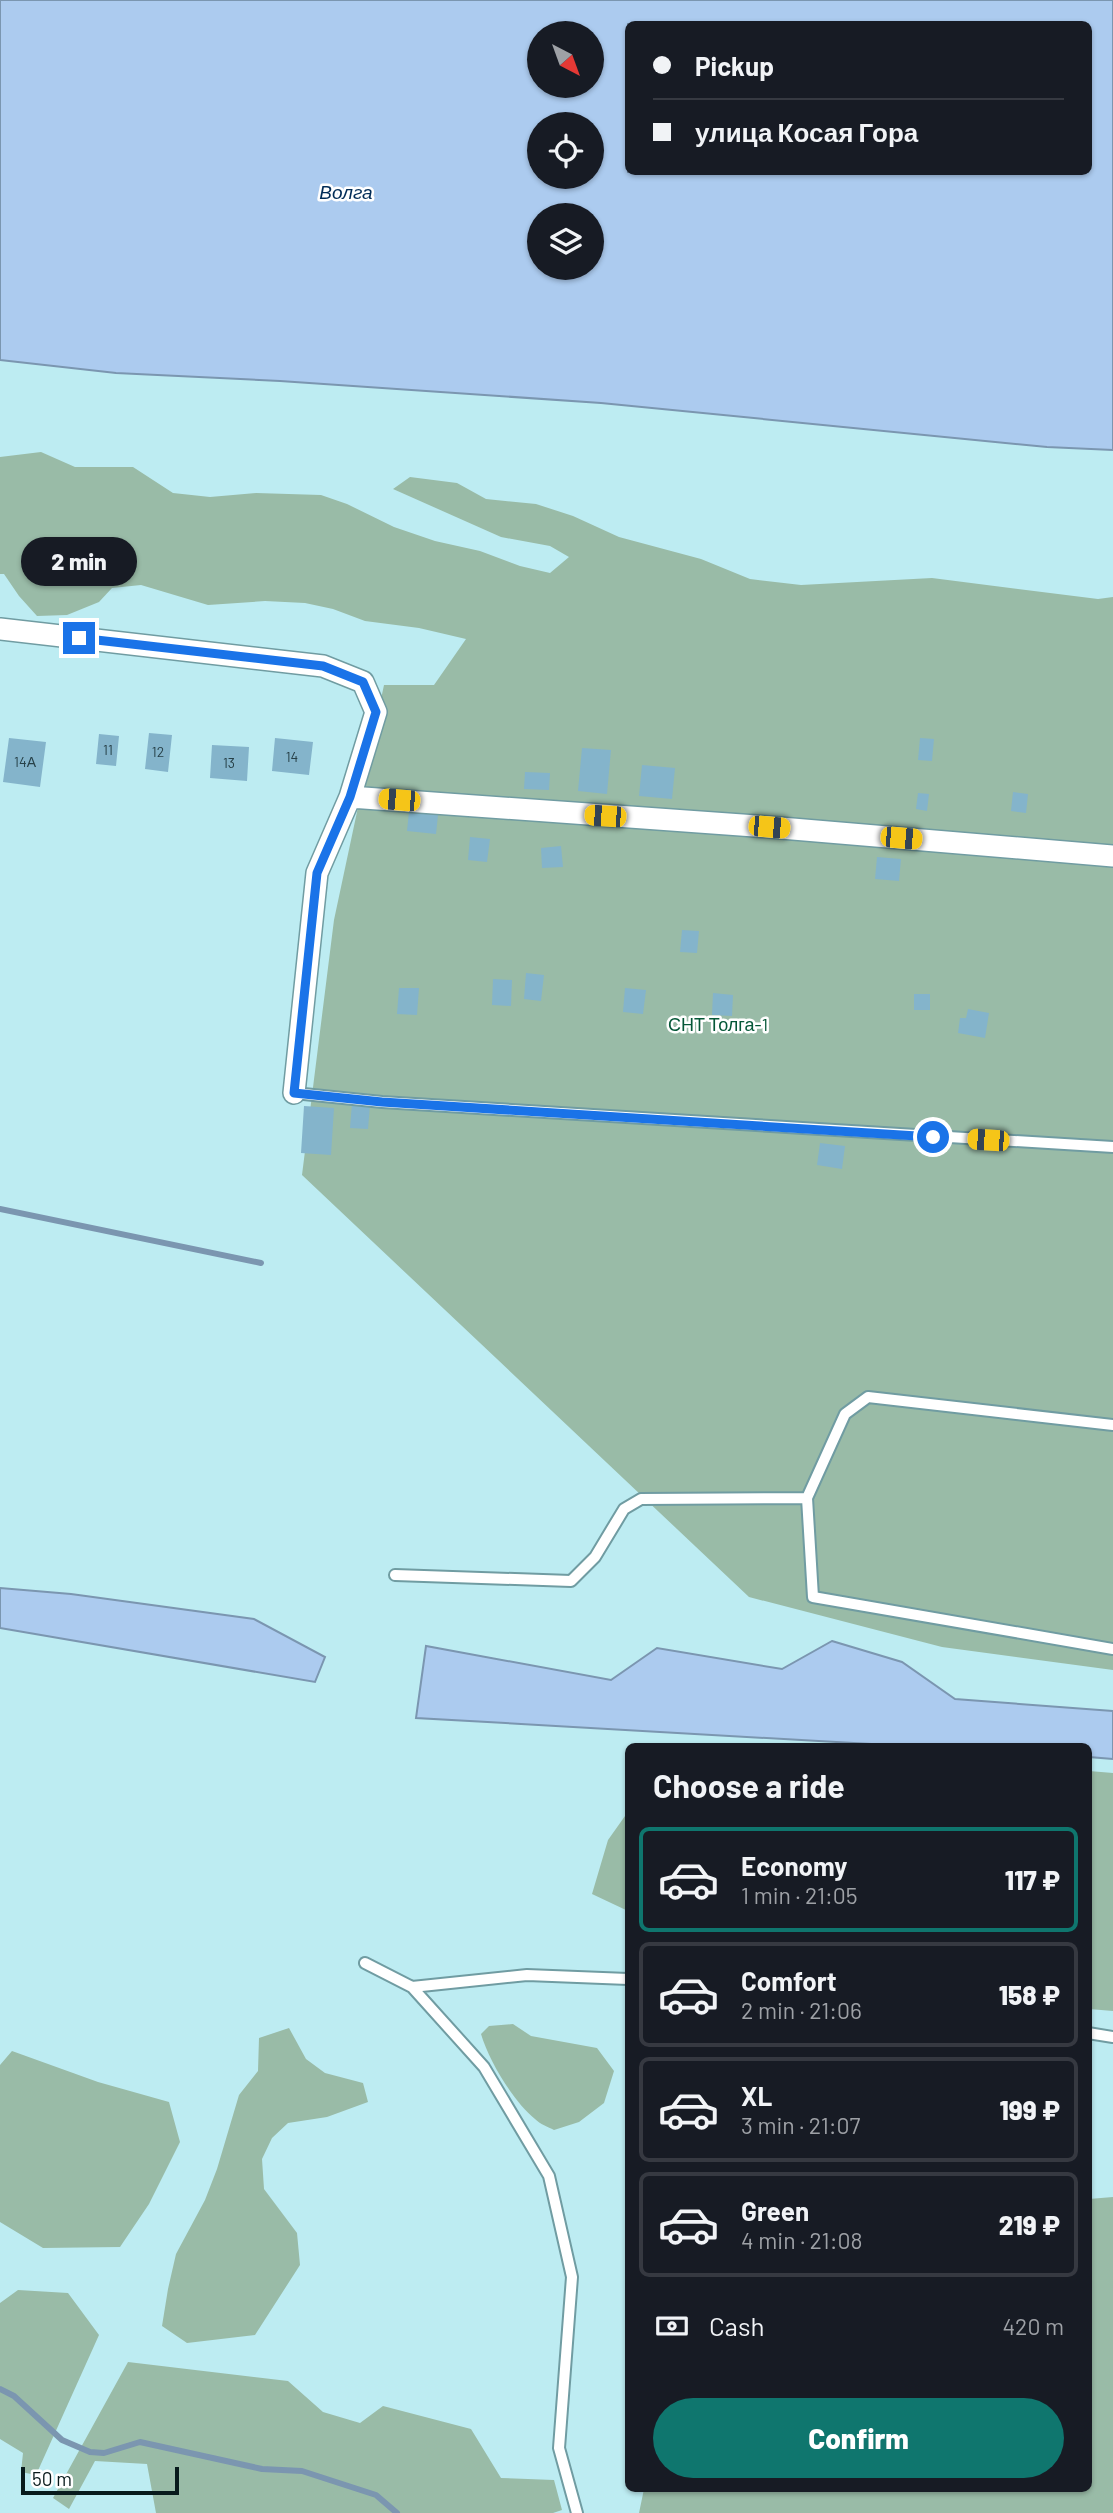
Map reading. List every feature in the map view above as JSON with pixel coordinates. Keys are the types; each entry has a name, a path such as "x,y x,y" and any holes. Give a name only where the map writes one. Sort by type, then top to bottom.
{"street":[{"path":"0,629 323,666 363,682 376,712 350,797 317,873 294,1093"},
{"path":"350,797 769,827 1113,856"}],"lane":[{"path":"294,1093 382,1102 1113,1147"},
{"path":"1113,1425 867,1397 845,1414 807,1498 813,1597 1113,1649"},
{"path":"395,1575 571,1581 594,1557 624,1509 641,1499 807,1498"},
{"path":"365,1963 412,1987 484,2067 549,2176 572,2277 559,2448 577,2513"},
{"path":"412,1987 527,1975 625,1979"},
{"path":"1092,2034 1113,2037"}],"green space":[{"name":"СНТ Толга-1","path":"41,452 75,467 133,467 173,493 210,497 256,493 321,495 347,504 394,527 435,541 480,551 520,566 550,573 569,557 550,546 501,537 393,489 410,477 457,483 486,499 536,504 573,516 619,537 701,559 750,579 801,585 932,578 1098,599 1113,597 1113,1670 942,1647 749,1597 302,1175 334,920 384,685 434,685 466,639 419,628 365,621 333,609 305,603 265,601 208,605 141,585 112,588 99,602 67,615 37,616 4,574 0,574 0,457"},
{"path":"1092,1771 1113,1773 1113,2011 1092,2009"},
{"path":"625,1816 625,1910 592,1894 608,1840"},
{"path":"513,2024 531,2036 597,2048 614,2071 604,2103 579,2122 554,2130 537,2121 518,2102 503,2080 481,2034 489,2026"},
{"path":"289,2028 306,2059 325,2073 363,2083 368,2102 327,2117 288,2123 272,2138 262,2159 264,2189 297,2233 300,2265 255,2335 187,2343 162,2326 176,2254 205,2200 239,2095 258,2071 259,2038"},
{"path":"12,2051 98,2082 169,2102 180,2142 149,2204 120,2247 43,2248 0,2222 0,2065"},
{"path":"1113,2197 1113,2513 639,2513 643,2492 1092,2492 1092,2199"},
{"path":"18,2290 68,2293 99,2335 36,2475 21,2472 23,2453 0,2439 0,2303"},
{"path":"128,2362 288,2381 323,2412 360,2423 383,2406 471,2429 501,2478 554,2480 562,2510 553,2513 156,2513 147,2464 95,2461 69,2509 53,2498"}],"water":[{"name":"Волга","path":"0,0 1113,0 1113,450 1047,447 601,403 280,381 116,373 0,360"},
{"path":"0,1588 71,1594 254,1619 325,1657 315,1682 0,1628"},
{"path":"832,1641 902,1662 955,1699 1113,1711 1113,1759 1092,1757 1092,1743 854,1743 416,1718 426,1646 611,1680 657,1648 782,1669"}],"building":[{"path":"149,733 172,735 168,772 145,769"},
{"path":"99,734 119,736 116,766 96,764"},
{"path":"9,738 46,742 40,787 3,782"},
{"path":"275,738 313,742 309,775 272,771"},
{"path":"920,738 934,739 932,761 918,760"},
{"path":"212,745 249,747 247,781 210,778"},
{"path":"582,748 611,750 607,794 578,791"},
{"path":"642,765 675,768 672,799 639,796"},
{"path":"525,772 550,773 549,790 524,789"},
{"path":"1013,792 1028,794 1026,813 1011,811"},
{"path":"918,793 929,794 927,811 916,809"},
{"path":"409,812 438,815 436,834 407,831"},
{"path":"470,837 490,839 487,862 468,860"},
{"path":"561,846 563,867 542,868 541,848"},
{"path":"877,857 901,859 899,881 875,879"},
{"path":"682,930 699,931 697,953 680,952"},
{"path":"526,973 544,975 541,1001 524,999"},
{"path":"493,979 512,980 511,1006 492,1005"},
{"path":"399,988 419,988 417,1015 397,1014"},
{"path":"625,988 646,990 643,1014 623,1012"},
{"path":"713,993 733,995 732,1016 712,1015"},
{"path":"914,994 930,994 930,1010 914,1010"},
{"path":"968,1009 989,1013 985,1038 958,1033 960,1018 966,1018"},
{"path":"352,1103 370,1105 368,1129 350,1128"},
{"path":"304,1106 334,1108 331,1155 301,1153"},
{"path":"820,1143 845,1146 842,1169 817,1165"}],"waterway":[{"path":"0,1209 261,1263"},
{"path":"0,2389 14,2396 62,2440 90,2452 104,2453 140,2442 262,2469 302,2471 376,2495 397,2513"}],"route":[{"path":"79,638 323,666 363,682 376,712 350,797 317,873 312,942 294,1093 382,1102 933,1137"}]}
